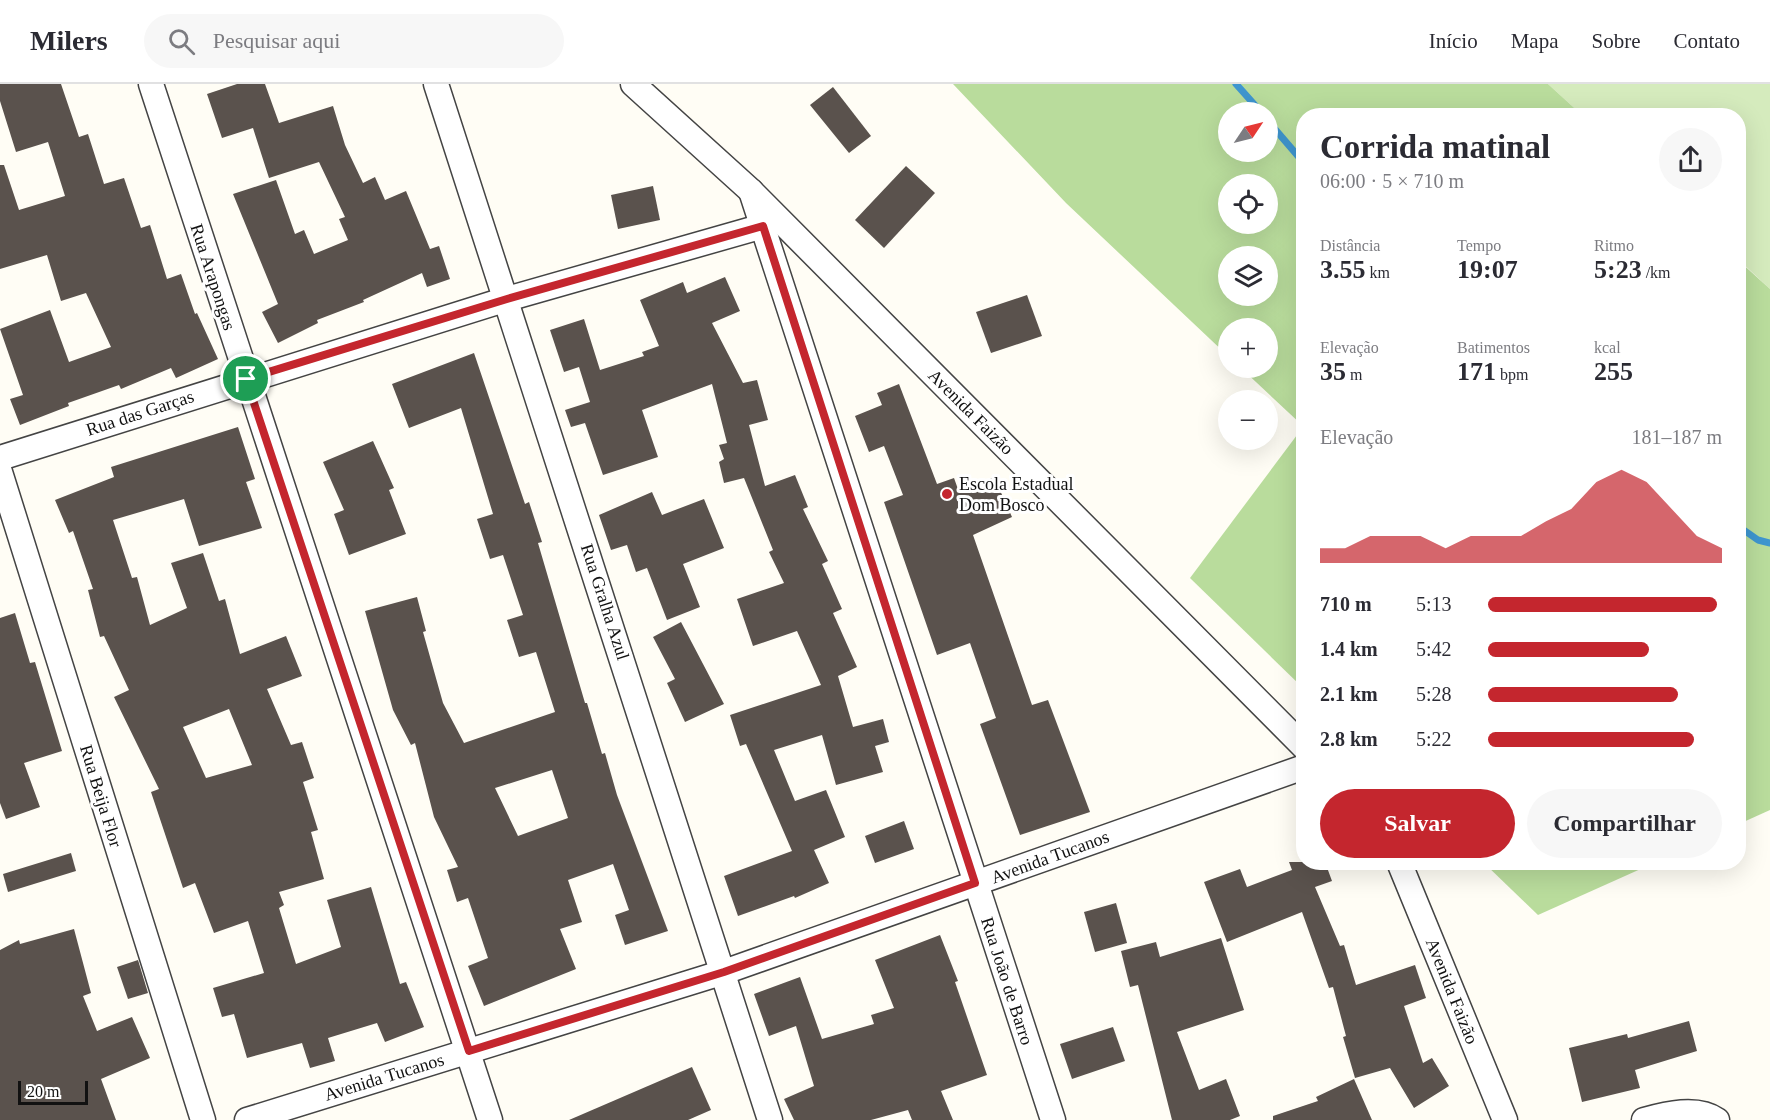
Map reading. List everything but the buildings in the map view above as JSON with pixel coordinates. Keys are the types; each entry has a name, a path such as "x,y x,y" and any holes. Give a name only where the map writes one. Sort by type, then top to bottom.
{"street":[{"name":"Rua Arapongas","path":"151,84 490,1120"},
{"name":"Rua Gralha Azul","path":"436,84 770,1120"},
{"name":"Avenida Faizão","path":"633,84 751,190 1296,739"},
{"name":"Rua João de Barro","path":"751,190 1053,1120"},
{"name":"Rua das Garças","path":"0,458 507,299 763,226"},
{"name":"Rua Beija Flor","path":"0,472 203,1120"},
{"name":"Avenida Tucanos","path":"247,1120 724,972 1296,770"},
{"name":"Avenida Faizão","path":"1403,870 1505,1120"},
{"path":"1644,1120 1675,1112 1714,1118"}],"green space":[{"path":"953,84 1548,84 1574,108 1296,108 1296,419 1278,403 1278,390 1265,390 1252,378 1278,378 1278,318 1218,318 1218,347 1066,203"},
{"path":"1548,84 1770,84 1770,289 1746,267 1746,108 1574,108"},
{"path":"1746,267 1770,289 1770,810 1746,821"},
{"path":"1296,436 1296,681 1190,578"},
{"path":"1491,870 1638,870 1538,915"}],"waterway":[{"path":"1236,84 1252,102"},
{"path":"1278,133 1296,154"},
{"path":"1746,532 1758,540 1770,543"}],"place":[{"name":"Escola Estadual Dom Bosco","path":"947,494"}],"route":[{"path":"763,226 975,883 724,972 469,1051 246,379 507,299 763,226"}]}
